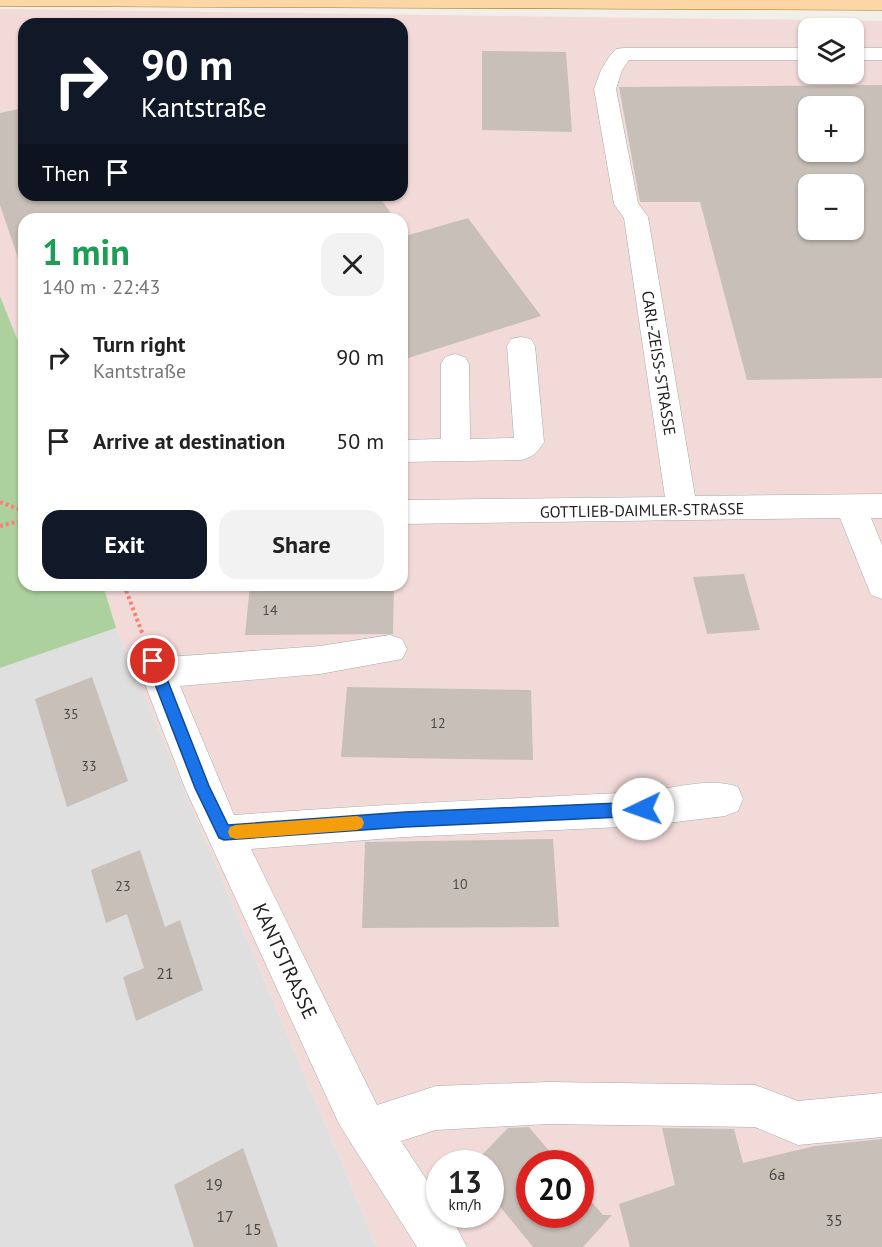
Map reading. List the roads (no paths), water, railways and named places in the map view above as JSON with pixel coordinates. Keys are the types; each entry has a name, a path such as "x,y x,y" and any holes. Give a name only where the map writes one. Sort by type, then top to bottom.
{"main road":[{"path":"0,0 882,4"}],"street":[{"name":"CARL-ZEISS-STRASSE","path":"682,509 636,217 626,204 605,89 613,63 624,54 798,54"},
{"path":"864,54 882,54"},
{"path":"408,451 514,451 522,449 529,442 521,346"},
{"path":"455,364 456,451"},
{"path":"851,506 882,586"},
{"name":"GOTTLIEB-DAIMLER-STRASSE","path":"408,512 882,506"},
{"name":"KANTSTRASSE","path":"390,649 320,660 155,667 202,788 354,1109 444,1247"},
{"path":"224,833 405,820 643,809 725,799"},
{"path":"368,1130 436,1108 548,1103 755,1106 798,1123 882,1115"}]}
